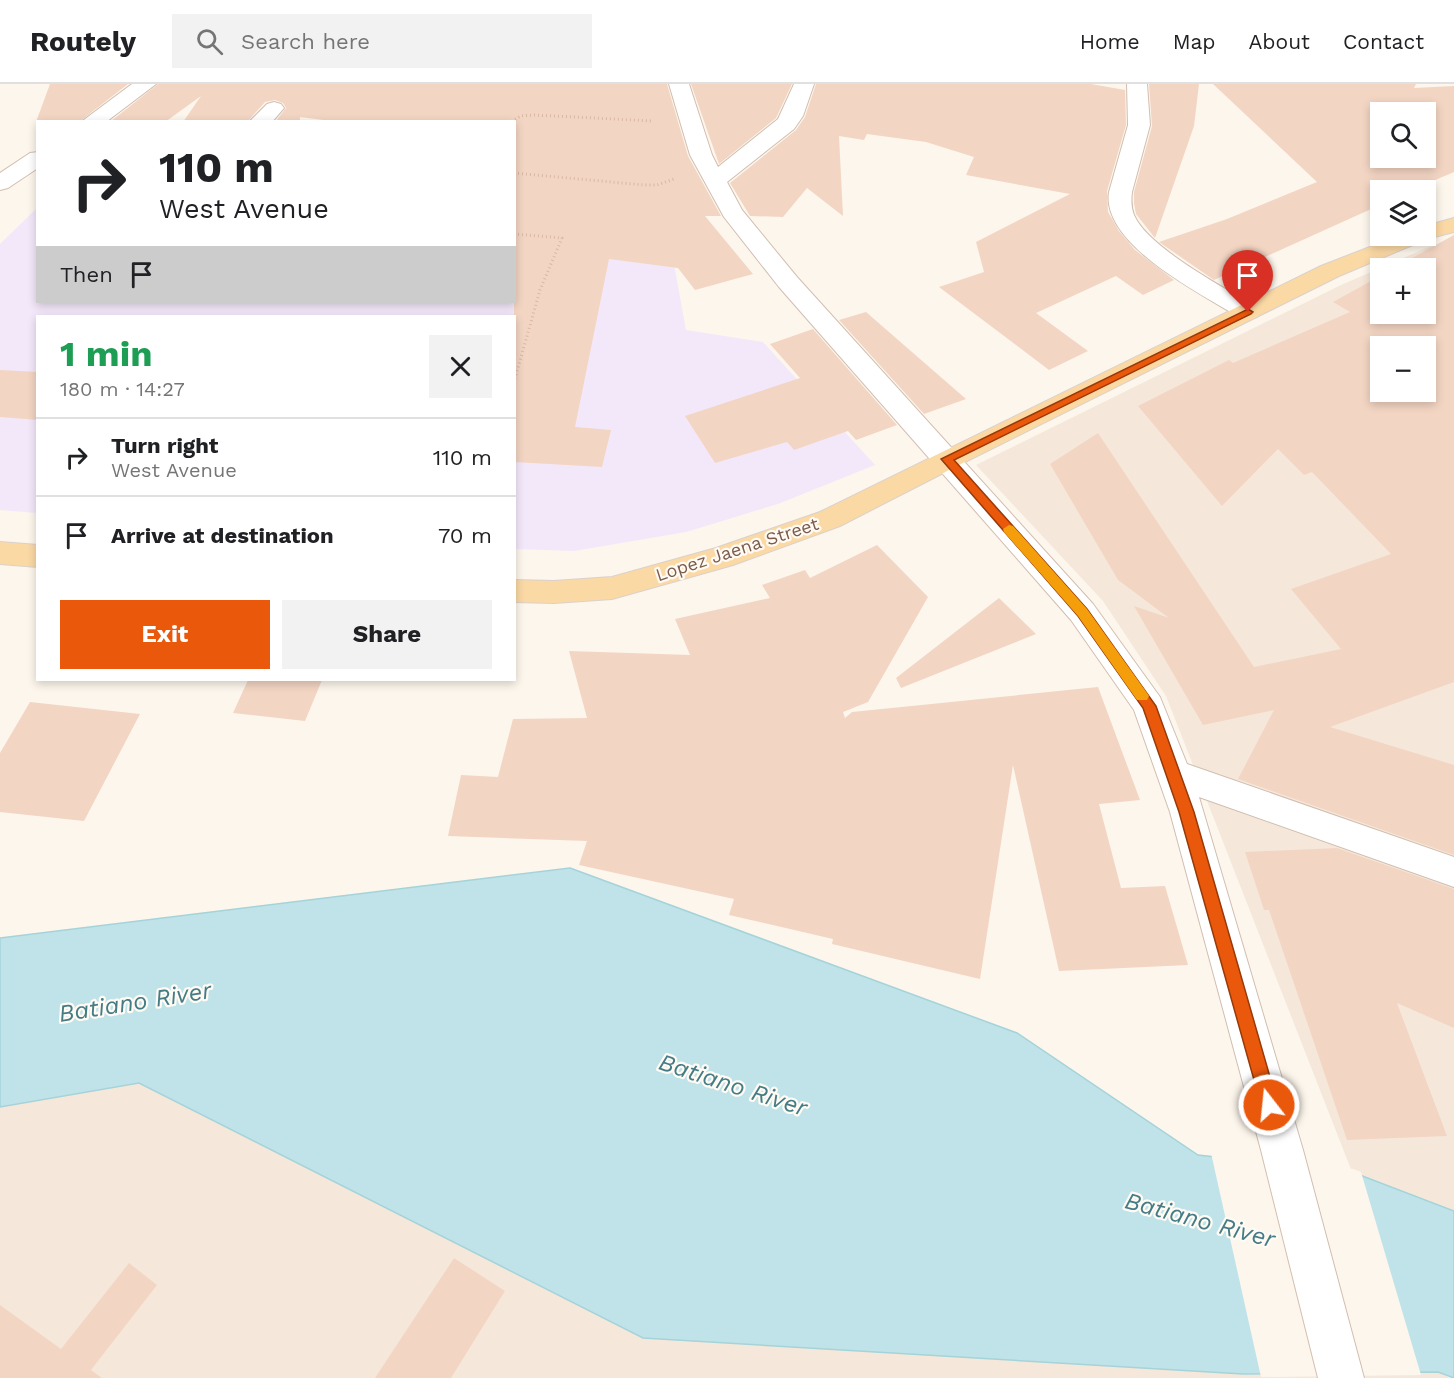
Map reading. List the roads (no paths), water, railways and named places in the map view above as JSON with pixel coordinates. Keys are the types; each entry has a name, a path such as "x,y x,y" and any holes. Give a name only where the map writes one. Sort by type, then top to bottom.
{"main road":[{"path":"1436,230 1454,225"},
{"name":"Lopez Jaena Street","path":"516,591 554,592 612,588 723,557 830,519 947,459 1330,272 1394,246"},
{"path":"0,552 36,556"}],"street":[{"path":"94,120 146,84"},
{"path":"679,84 701,155 732,212 788,282 1082,612 1149,706 1190,824 1282,1150 1341,1378"},
{"path":"714,181 786,124 792,116 804,84"},
{"path":"1137,84 1139,125 1119,202 1121,218 1134,236 1186,274 1248,312"},
{"path":"0,183 36,159"},
{"path":"1172,773 1454,872"}],"water":[{"name":"Batiano River","path":"570,868 1017,1033 1198,1155 1352,1172 1454,1211 1454,1378 1438,1372 1243,1374 643,1338 139,1083 0,1107 0,938"}]}
